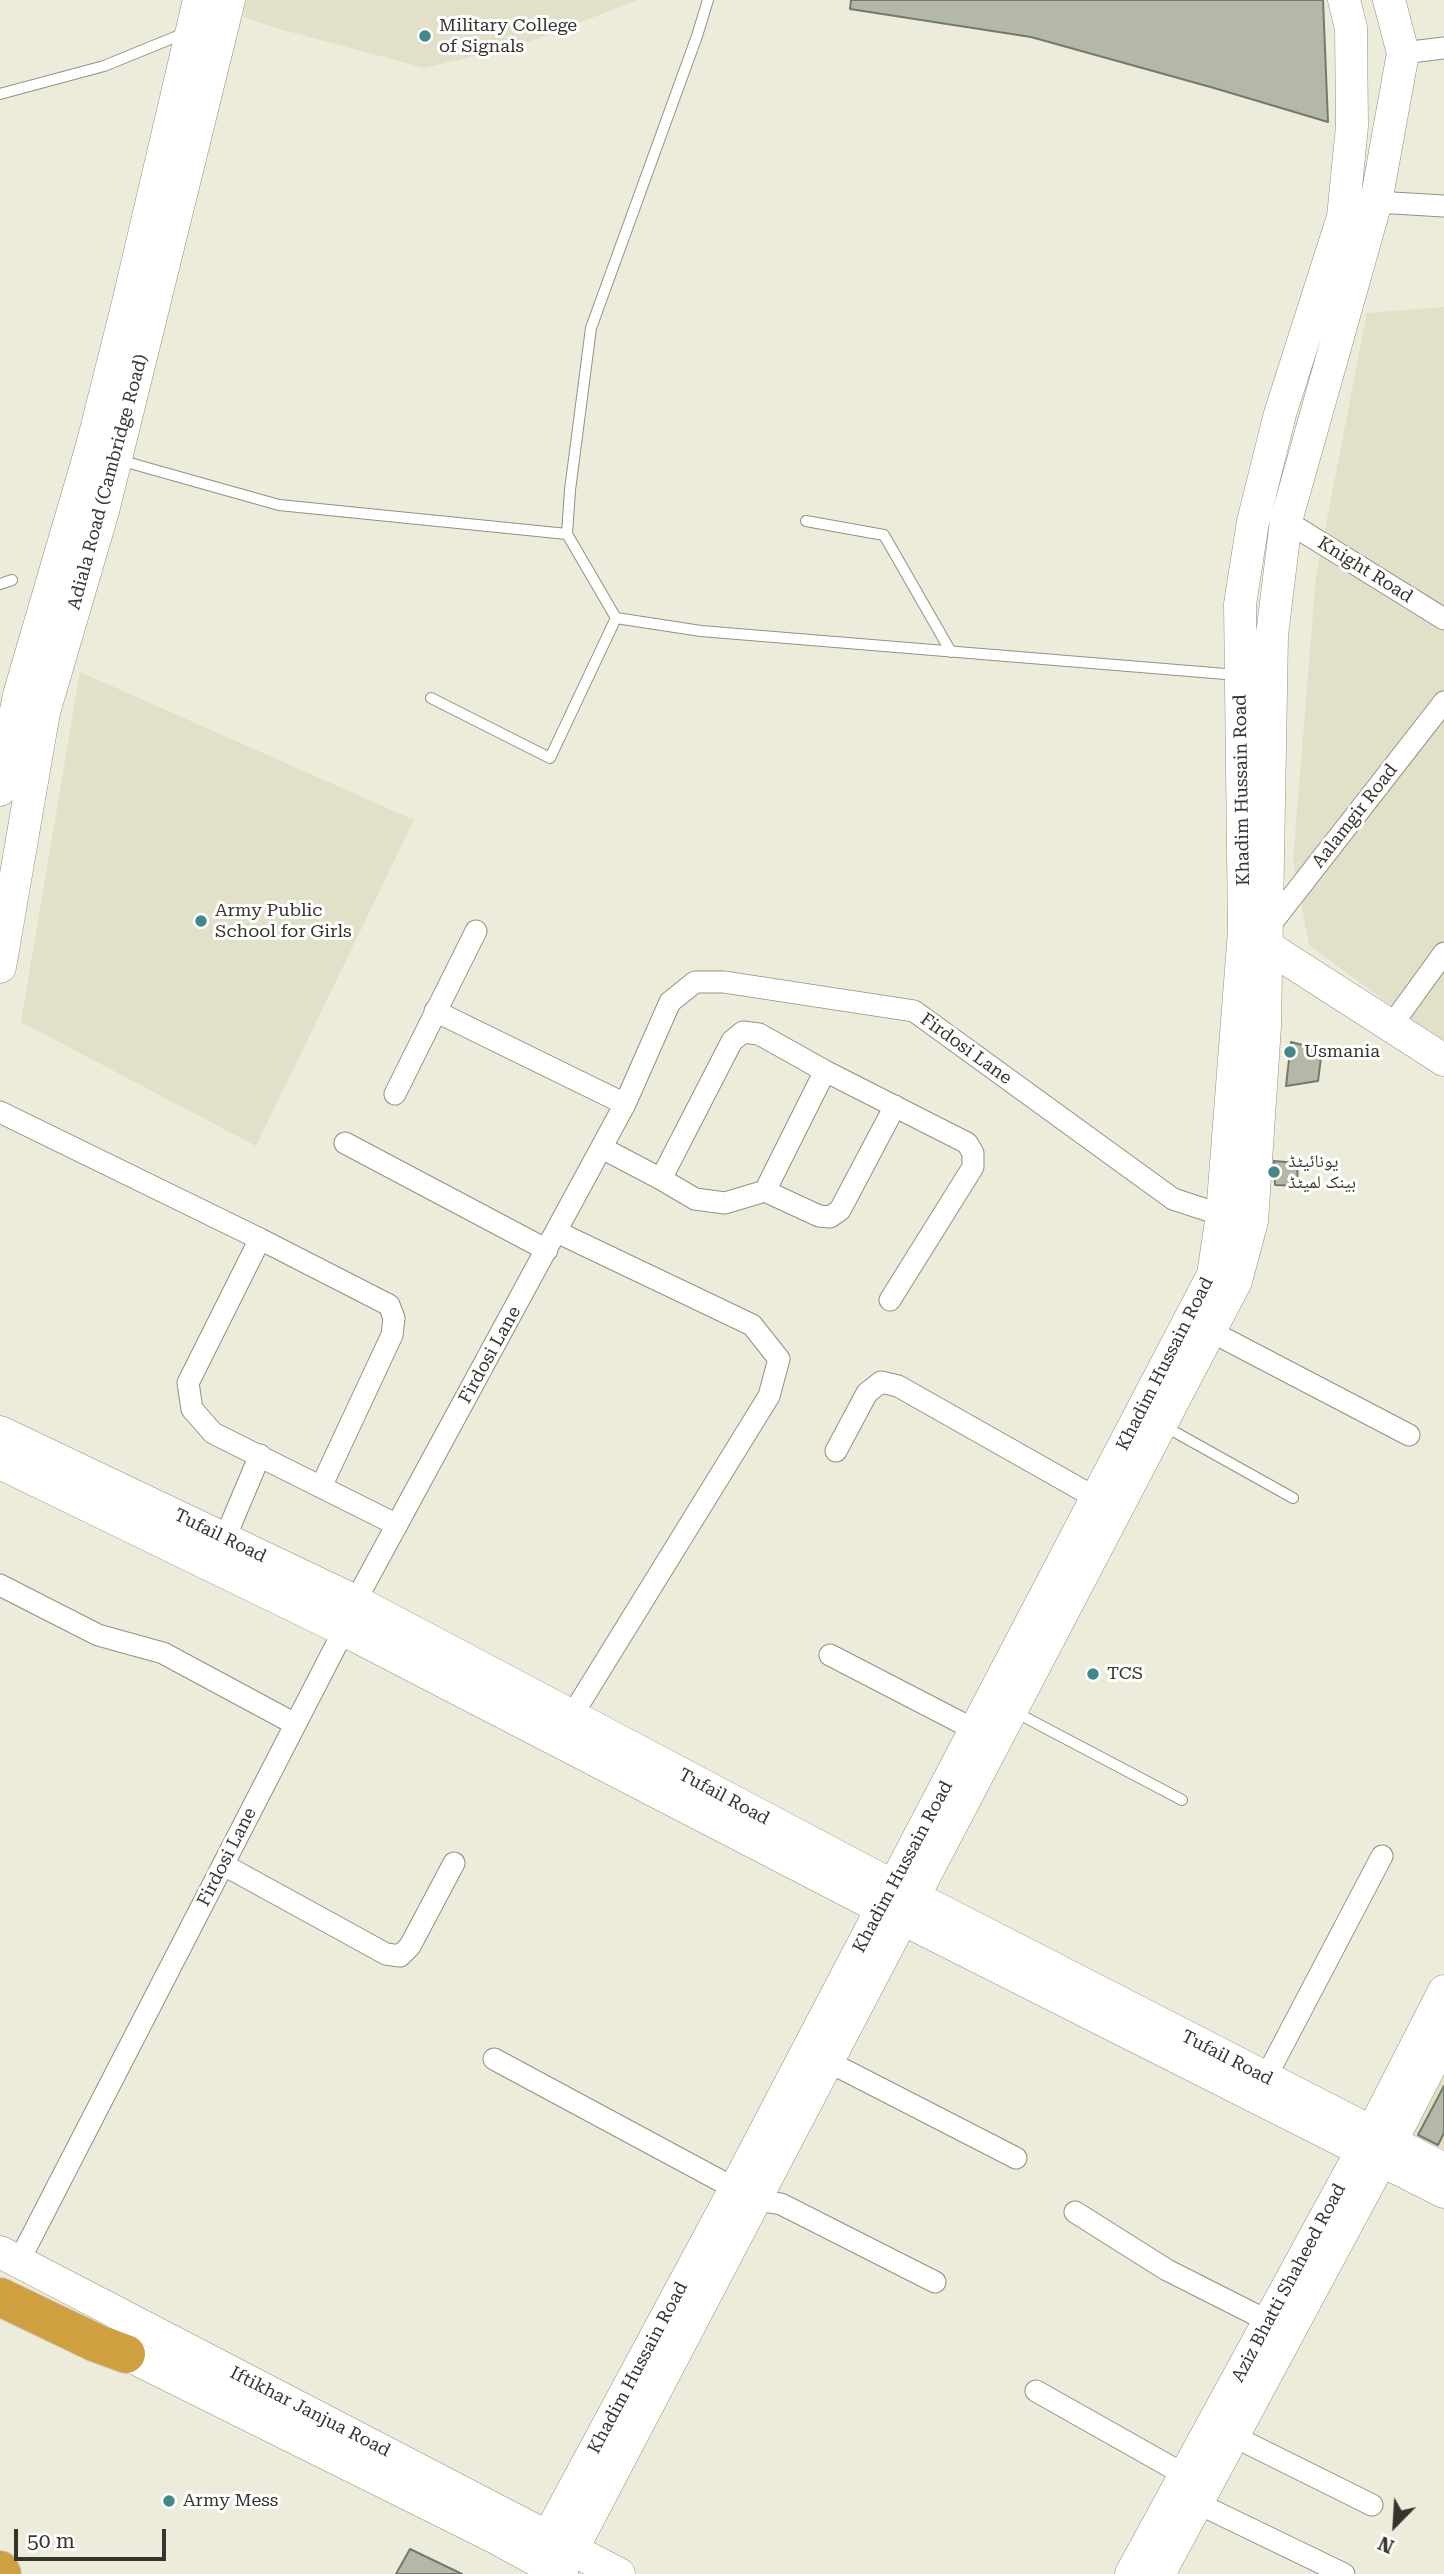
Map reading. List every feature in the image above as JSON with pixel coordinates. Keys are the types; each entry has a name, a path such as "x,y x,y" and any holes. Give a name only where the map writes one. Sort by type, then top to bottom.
{"highway":[{"path":"0,2297 96,2343 126,2354"}],"main road":[{"name":"Adiala Road (Cambridge Road)","path":"0,790 19,695 92,446 199,0"},
{"name":"Adiala Road (Cambridge Road)","path":"0,967 44,712 116,459 229,0"},
{"path":"1347,14 1398,4"},
{"name":"Khadim Hussain Road","path":"746,2194 829,2063 975,1730 1213,1275 1259,935 1272,635 1286,521 1376,202 1403,53 1398,4"},
{"name":"Khadim Hussain Road","path":"555,2554 898,1903 1012,1711 1236,1281 1252,1221 1265,1026 1241,676 1240,604 1253,522 1279,414 1343,216 1352,127 1347,14"},
{"path":"1259,935 1444,1060"},
{"name":"Tufail Road","path":"0,1432 357,1602 571,1717 898,1903 1266,2077 1444,2192"},
{"name":"Tufail Road","path":"0,1463 898,1903 1376,2147 1444,2169"},
{"name":"Aziz Bhatti Shaheed Road","path":"1131,2574 1191,2489 1233,2436 1376,2147 1444,1991"},
{"name":"Aziz Bhatti Shaheed Road","path":"1159,2574 1191,2489 1268,2321 1444,2039"},
{"name":"Iftikhar Janjua Road","path":"9,2257 555,2554"},
{"name":"Iftikhar Janjua Road","path":"126,2354 555,2554 619,2574"}],"street":[{"path":"1403,53 1444,48"},
{"path":"1376,202 1444,206"},
{"name":"Knight Road","path":"1286,521 1444,619"},
{"name":"Aalamgir Road","path":"1259,935 1444,702"},
{"path":"395,1094 476,931"},
{"path":"1391,1026 1444,953"},
{"name":"Firdosi Lane","path":"9,2257 224,1865 397,1525 602,1148 625,1104 670,1002 695,982 724,982 914,1011 1173,1199 1222,1215"},
{"path":"435,1011 625,1104"},
{"path":"661,1179 732,1041 743,1032 759,1034 825,1071 967,1143 973,1153 973,1167 890,1300"},
{"path":"765,1191 825,1071"},
{"path":"602,1148 695,1199 726,1203 765,1191 819,1216 830,1217 840,1210 895,1106"},
{"path":"0,1112 389,1305 394,1318 392,1335 321,1487"},
{"path":"345,1143 552,1241 752,1325 779,1359 769,1396 571,1717"},
{"path":"260,1239 188,1383 192,1409 214,1433 397,1525"},
{"path":"1210,1331 1409,1435"},
{"path":"836,1451 867,1393 881,1382 898,1386 1096,1498"},
{"path":"225,1538 260,1455"},
{"path":"0,1585 98,1635 163,1653 295,1724"},
{"path":"830,1655 975,1730"},
{"path":"1266,2077 1382,1856"},
{"path":"224,1865 386,1954 400,1956 410,1946 454,1863"},
{"path":"494,2059 746,2194 781,2204 935,2282"},
{"path":"829,2063 1016,2158"},
{"path":"1075,2212 1167,2270 1268,2321"},
{"path":"1036,2391 1191,2489 1344,2574"},
{"path":"1233,2436 1372,2505"}],"lane":[{"path":"616,618 567,534 570,490 591,328 708,0"},
{"path":"0,94 104,66 191,31"},
{"path":"116,459 279,505 567,534"},
{"path":"806,521 884,535 951,652"},
{"path":"0,584 12,580"},
{"path":"616,618 701,631 1241,676"},
{"path":"431,698 550,758 616,618"},
{"path":"1161,1424 1293,1499"},
{"path":"1012,1711 1182,1800"}],"shaded area":[{"name":"Military College of Signals","path":"247,0 638,0 523,44 425,68 243,17"},
{"path":"1444,307 1444,1045 1309,945 1293,861 1316,576 1367,313"},
{"name":"Army Public School for Girls","path":"80,672 414,820 256,1146 21,1022"},
{"path":"1444,2066 1444,2149 1410,2131"}],"building":[{"path":"851,0 1323,0 1328,122 1031,37 850,9"},
{"path":"1291,1042 1322,1050 1318,1081 1286,1086"},
{"path":"1274,1161 1297,1163 1298,1186 1275,1185"},
{"path":"1444,2086 1444,2133 1438,2145 1418,2135"},
{"path":"410,2549 462,2574 396,2574"}],"place":[{"name":"Military College of Signals","path":"425,36"},
{"name":"Army Public School for Girls","path":"201,921"},
{"name":"Usmania","path":"1290,1052"},
{"name":"یونائیٹڈ بینک لمیٹڈ","path":"1274,1172"},
{"name":"TCS","path":"1093,1674"},
{"name":"Army Mess","path":"169,2501"}]}
